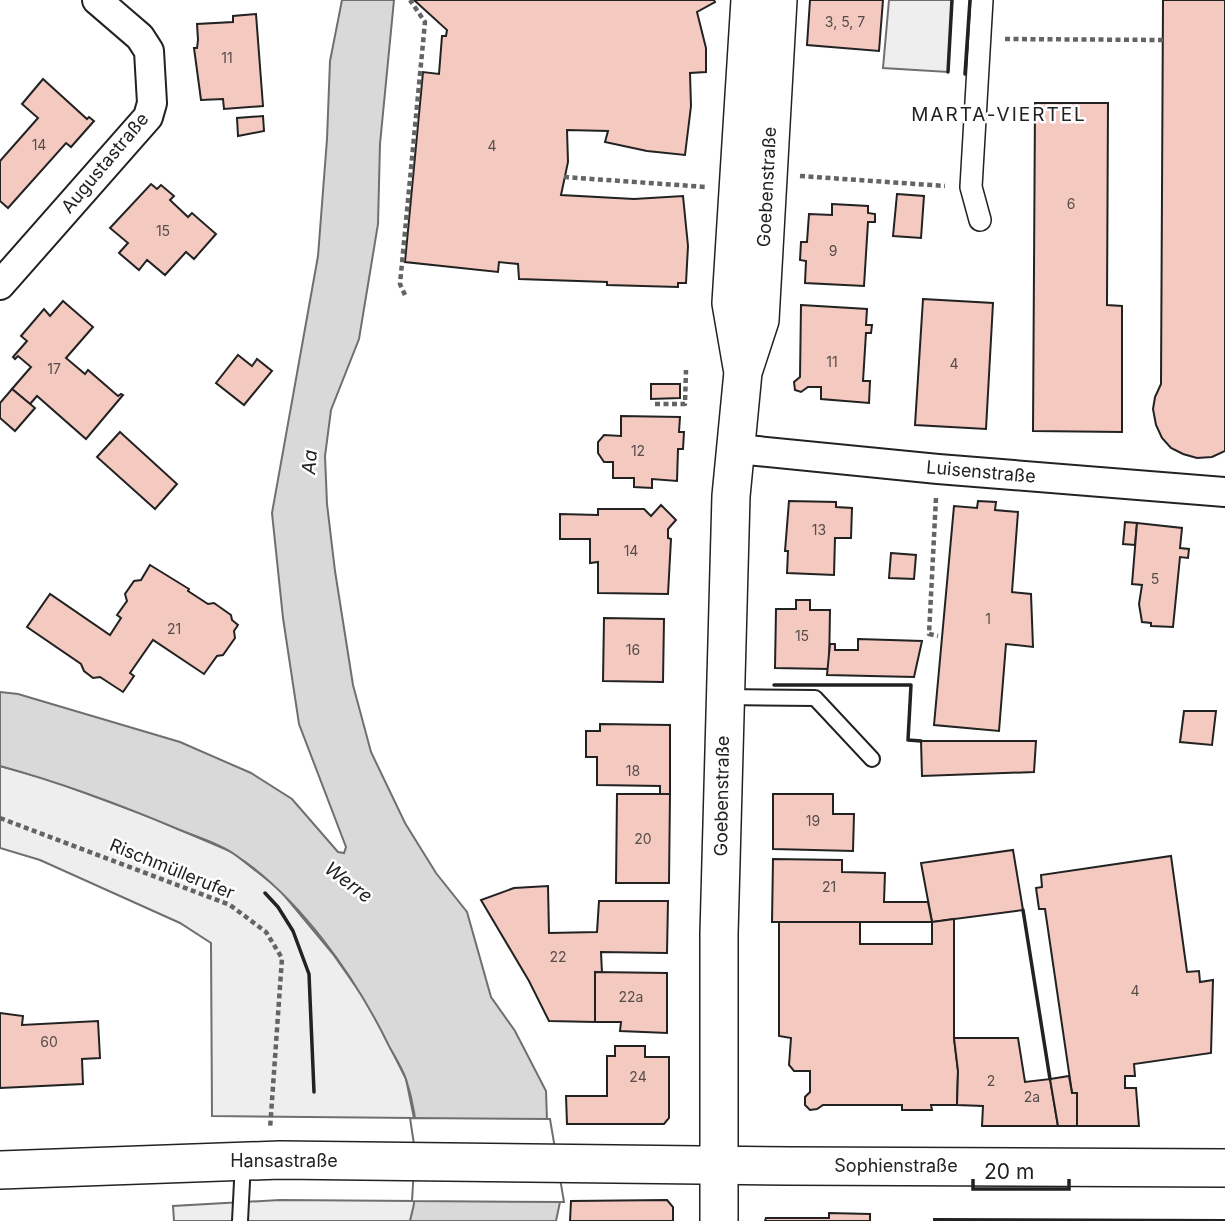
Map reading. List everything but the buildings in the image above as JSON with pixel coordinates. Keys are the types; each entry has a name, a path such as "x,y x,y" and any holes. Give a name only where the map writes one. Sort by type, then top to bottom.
{"street":[{"name":"Augustastraße","path":"0,285 148,117 152,103 149,51 140,37 97,0"},
{"name":"Goebenstraße","path":"719,1221 719,934 731,496 743,372 760,320 753,182 750,0"},
{"name":"Goebenstraße","path":"753,182 778,0"},
{"path":"980,220 971,187 982,0"},
{"name":"Luisenstraße","path":"737,449 938,469 1225,492"},
{"name":"Hansastraße","path":"0,1170 264,1161 568,1163"},
{"name":"Sophienstraße","path":"568,1163 1225,1168"}],"lane":[{"path":"725,697 815,698 872,759"},
{"path":"240,1221 264,1161"}],"path":[{"path":"405,295 400,284 425,22 410,0"},
{"path":"979,39 1163,40"},
{"path":"564,177 971,187"},
{"path":"655,404 685,404 686,370"},
{"path":"938,469 929,634 938,636"},
{"name":"Rischmüllerufer","path":"0,818 230,905 267,933 282,958 264,1161"}],"shaded area":[{"path":"889,0 952,0 948,72 883,68"},
{"path":"0,766 53,781 150,817 232,852 279,889 333,954 370,1007 406,1079 414,1118 212,1116 211,943 180,923 40,860 0,848"},
{"path":"280,1200 416,1201 410,1221 174,1221 173,1206"}],"water":[{"path":"342,0 394,0 380,144 378,224 359,339 331,410 325,456 327,504 335,571 353,685 371,752 405,823 436,873 467,912 491,997 515,1031 546,1091 547,1119 560,1202 556,1221 410,1221 416,1187 418,1150 414,1113 406,1079 360,993 303,915 258,872 221,847 91,795 0,766 0,692 18,694 180,742 251,773 292,799 338,852 344,853 346,847 299,724 283,618 272,513 318,256 330,61"}],"pier":[{"path":"410,1118 550,1119 564,1202 412,1201 415,1151"}],"wall":[{"path":"948,72 952,0"},
{"path":"965,74 970,0"},
{"path":"774,685 911,685 908,740 921,741"},
{"path":"265,893 278,907 293,931 309,974 314,1092"},
{"path":"1023,910 1050,1079"}],"district":[{"name":"MARTA-VIERTEL","path":"999,114"}],"water label":[{"name":"Aa","path":"309,462"},
{"name":"Werre","path":"349,882"}]}
